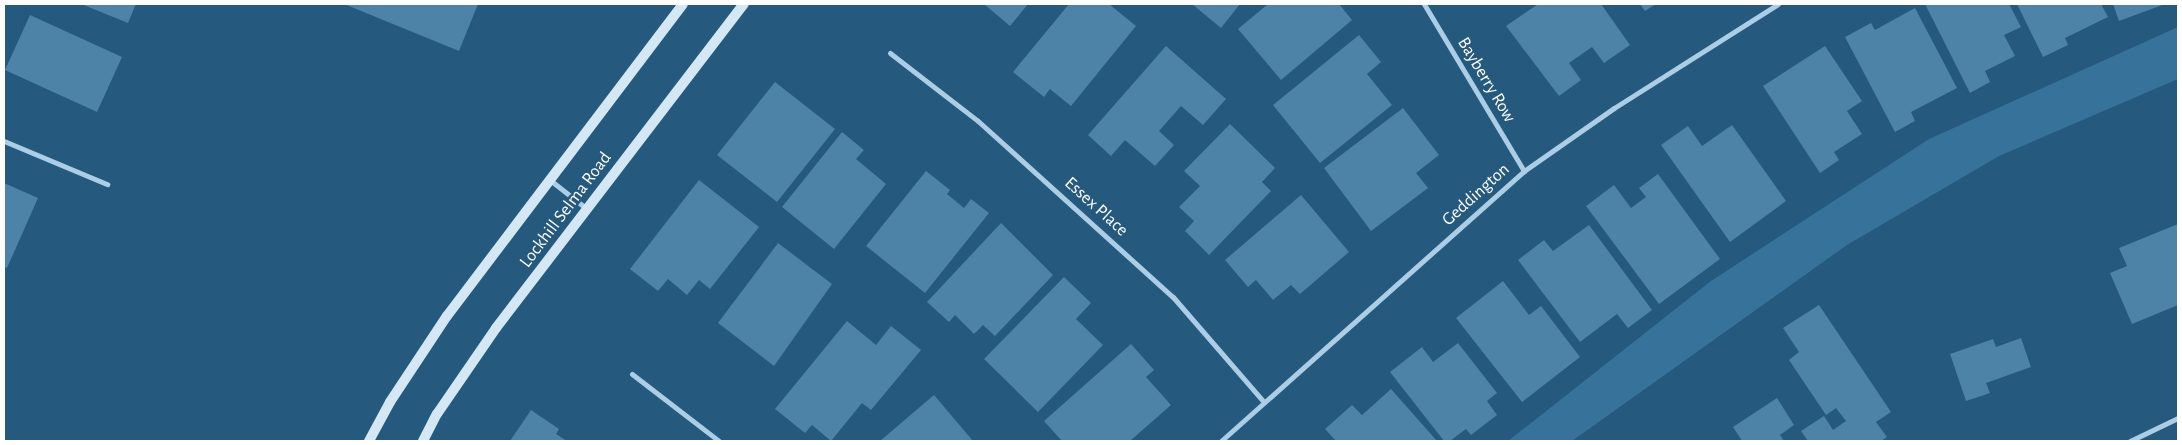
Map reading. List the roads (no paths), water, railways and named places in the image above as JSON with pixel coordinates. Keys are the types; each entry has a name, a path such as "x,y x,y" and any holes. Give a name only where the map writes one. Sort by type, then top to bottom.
{"main road":[{"name":"Lockhill Selma Road","path":"369,441 390,402 447,316 683,4"},
{"name":"Lockhill Selma Road","path":"422,441 437,414 496,328 744,4"}],"street":[{"name":"Bayberry Row","path":"1424,4 1524,171"},
{"name":"Geddington","path":"1221,441 1524,171 1614,108 1778,4"},
{"name":"Essex Place","path":"890,53 978,121 1152,277 1191,317 1264,402"},
{"path":"4,141 107,184"},
{"path":"550,180 587,210"},
{"path":"632,374 719,441"},
{"path":"2130,441 2178,418"}]}
